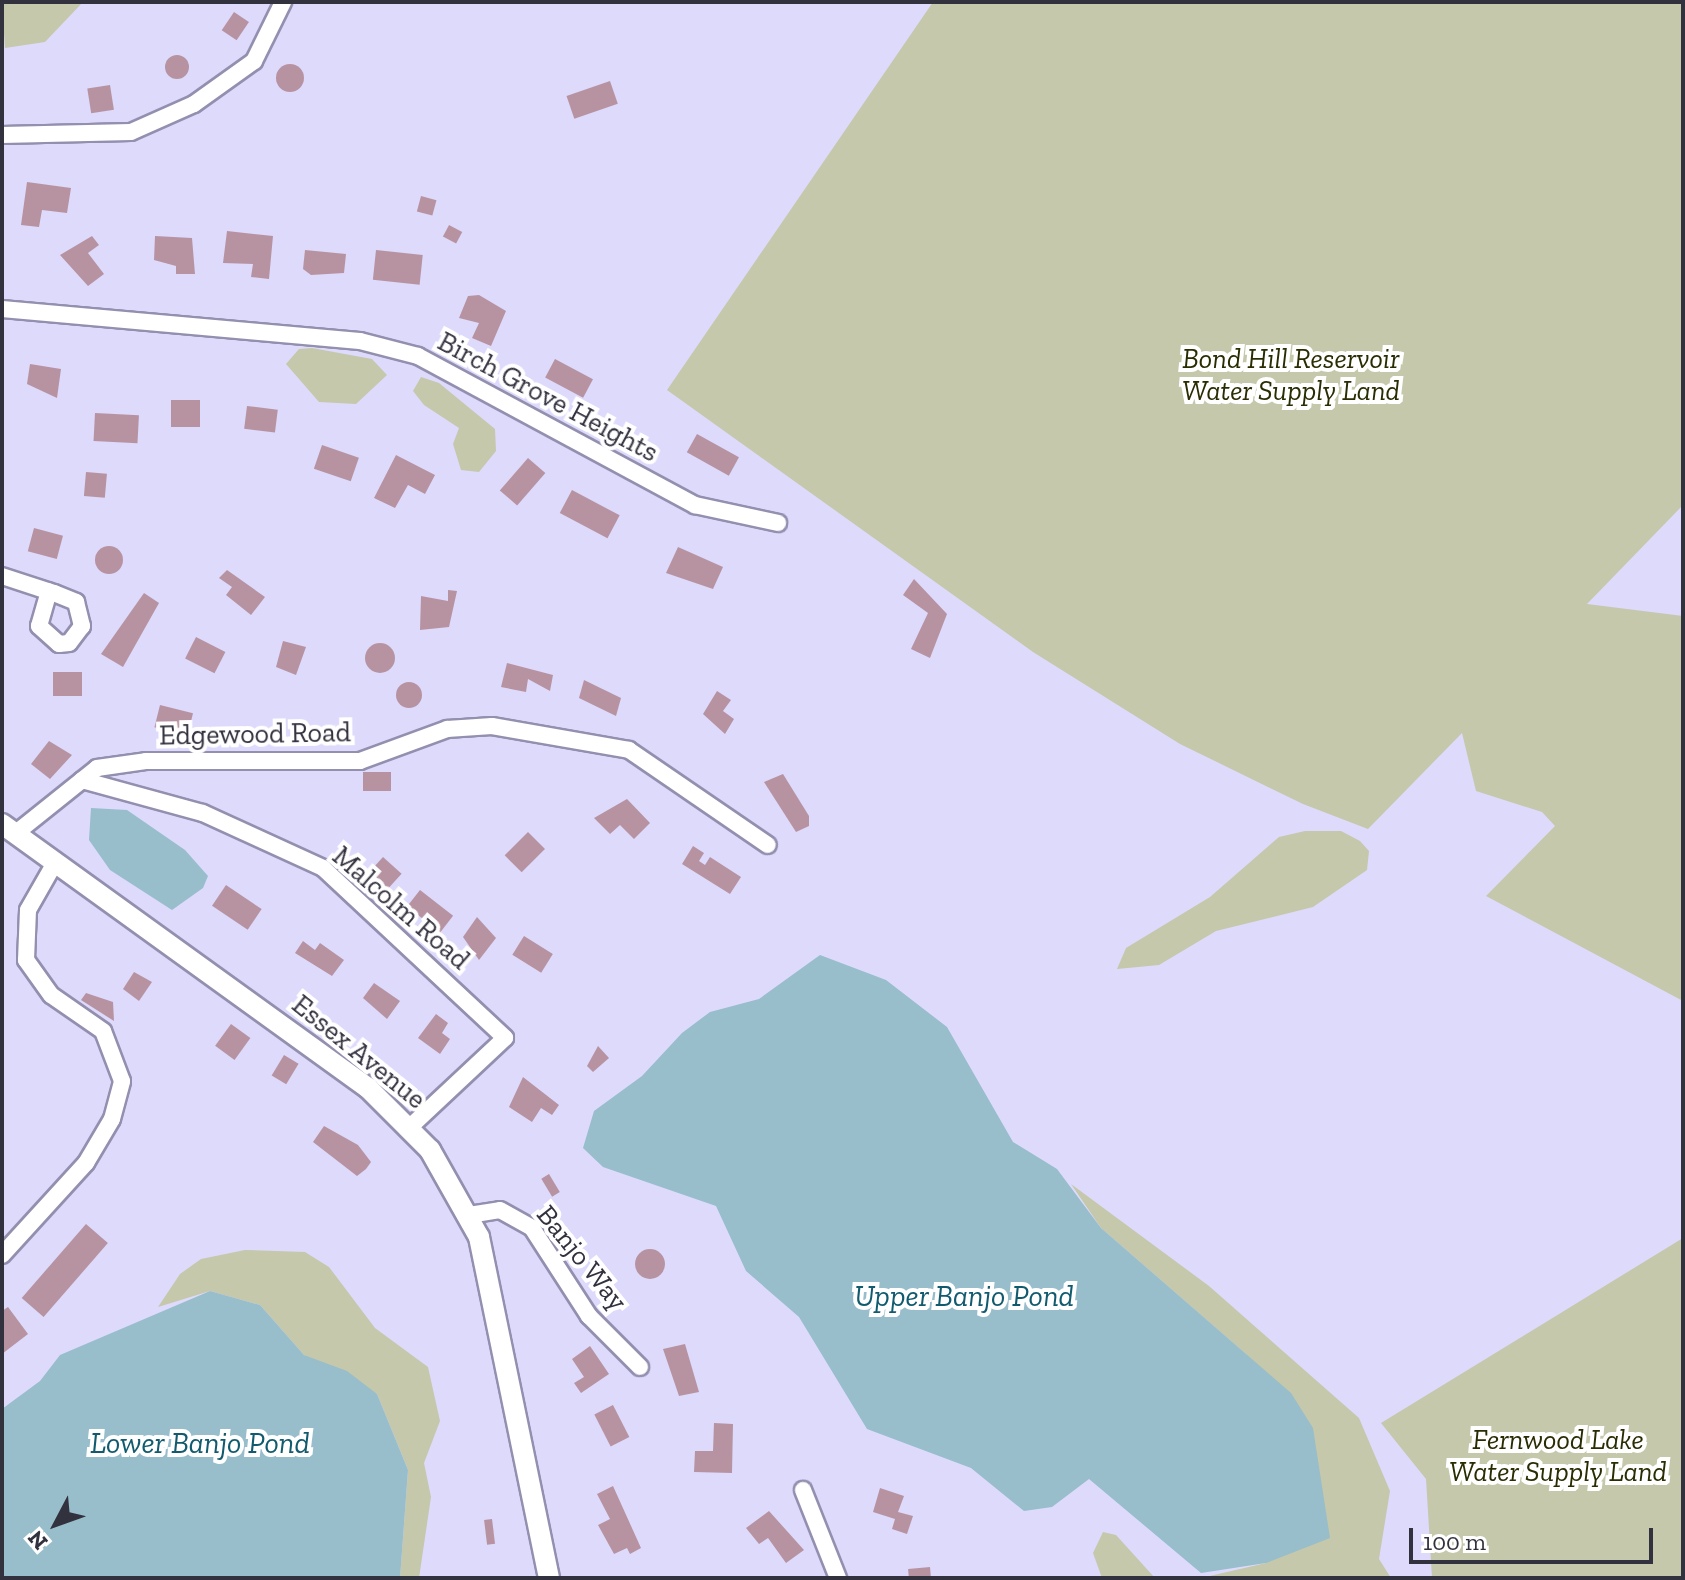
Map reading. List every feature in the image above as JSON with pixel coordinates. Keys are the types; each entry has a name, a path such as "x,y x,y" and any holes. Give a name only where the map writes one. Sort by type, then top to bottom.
{"street":[{"path":"2,135 131,132 194,104 254,61 283,2"},
{"name":"Birch Grove Heights","path":"2,309 360,341 418,356 695,505 778,523"},
{"path":"2,576 49,591"},
{"name":"Edgewood Road","path":"9,828 97,768 146,761 360,761 447,729 492,726 629,750 768,845"},
{"name":"Malcolm Road","path":"82,780 203,813 323,868 505,1038 410,1127"},
{"name":"Essex Avenue","path":"9,828 368,1088 410,1127 469,1215 497,1314 549,1578"},
{"path":"2,1255 72,1183 112,1119 122,1071 103,1031 51,995 26,960 28,910 56,861"},
{"name":"Banjo Way","path":"469,1215 500,1210 532,1228 589,1316 640,1367"},
{"path":"803,1490 838,1578"}],"green space":[{"path":"2,2 83,2 45,42 5,48"},
{"name":"Bond Hill Reservoir Water Supply Land","path":"933,2 1683,2 1683,505 1587,604 1683,616 1683,1001 1486,896 1555,826 1542,812 1476,791 1462,733 1368,829 1303,804 1180,744 1033,652 667,390"},
{"path":"312,348 372,359 387,375 356,404 319,402 286,364 299,349"},
{"path":"421,377 439,383 495,429 496,451 479,472 461,470 453,444 459,428 424,405 413,391"},
{"path":"1305,831 1341,831 1360,841 1369,851 1367,870 1313,907 1216,931 1159,965 1117,969 1126,948 1210,897 1279,837"},
{"name":"Upper Banjo Pond","path":"1071,1184 1209,1286 1359,1418 1390,1491 1379,1559 1391,1578 1201,1578 1266,1563 1247,1355 1101,1228"},
{"name":"Fernwood Lake Water Supply Land","path":"1683,1238 1683,1578 1432,1578 1426,1479 1381,1423"},
{"path":"245,1250 305,1252 329,1267 375,1328 428,1367 440,1421 424,1463 431,1497 419,1578 400,1578 408,1470 377,1394 304,1355 260,1305 210,1291 158,1307 180,1274 201,1259"},
{"path":"1103,1532 1116,1535 1155,1578 1102,1578 1093,1553"}],"water":[{"path":"91,808 127,810 185,850 208,876 203,888 172,910 110,870 89,840"},
{"name":"Upper Banjo Pond","path":"820,955 886,980 947,1027 1013,1142 1057,1169 1101,1228 1291,1393 1313,1428 1330,1538 1266,1563 1201,1573 1089,1479 1052,1507 1024,1511 971,1468 867,1429 799,1317 746,1271 716,1206 603,1167 583,1148 594,1111 642,1076 682,1033 710,1012 759,999"},
{"name":"Lower Banjo Pond","path":"210,1291 260,1305 304,1355 347,1371 377,1394 408,1470 400,1578 2,1578 2,1409 40,1381 60,1355"}],"building":[{"path":"234,12 249,22 237,40 222,30"},
{"path":"177,55 188,62 189,67 182,78 177,79 166,72 165,67 172,56"},
{"path":"290,64 300,68 304,78 300,88 290,92 280,88 276,78 280,68"},
{"path":"610,81 618,104 574,119 567,96"},
{"path":"110,85 114,110 91,113 87,89"},
{"path":"27,182 71,188 67,213 42,210 39,227 21,225"},
{"path":"421,196 436,200 432,216 417,211"},
{"path":"449,225 462,232 456,244 443,236"},
{"path":"227,231 273,236 269,279 251,277 253,264 223,263"},
{"path":"92,236 99,245 88,253 104,274 88,286 60,255"},
{"path":"155,236 192,238 195,274 176,274 176,266 154,260"},
{"path":"305,250 346,254 344,273 311,275 303,269"},
{"path":"376,250 423,255 420,285 373,280"},
{"path":"479,295 506,311 491,346 472,338 479,323 459,318 468,296"},
{"path":"555,359 593,379 583,398 545,378"},
{"path":"30,364 61,369 57,398 27,384"},
{"path":"171,400 200,400 200,427 171,427"},
{"path":"247,406 278,410 275,433 244,429"},
{"path":"95,413 139,415 137,443 94,441"},
{"path":"697,434 739,457 729,476 687,452"},
{"path":"322,445 359,458 351,481 314,469"},
{"path":"396,455 435,475 425,494 408,485 395,508 374,498"},
{"path":"528,458 545,473 517,506 500,490"},
{"path":"86,472 107,474 105,498 84,496"},
{"path":"572,490 620,515 607,538 560,513"},
{"path":"34,528 63,536 57,559 28,551"},
{"path":"109,546 119,550 123,560 119,570 109,574 99,570 95,560 99,550"},
{"path":"678,547 723,567 713,589 666,573"},
{"path":"227,570 265,597 251,615 226,595 232,587 219,578"},
{"path":"914,579 947,614 930,658 911,649 928,613 903,595"},
{"path":"448,590 457,591 449,627 420,630 421,596 448,601"},
{"path":"144,593 159,603 123,667 101,654"},
{"path":"196,637 225,652 215,673 185,658"},
{"path":"283,641 306,647 296,675 276,667"},
{"path":"380,643 391,647 395,658 391,669 380,673 369,669 365,658 369,647"},
{"path":"507,663 553,675 550,691 528,679 526,692 501,687"},
{"path":"53,672 82,672 82,696 53,696"},
{"path":"584,680 621,698 616,716 579,698"},
{"path":"409,682 418,686 422,695 418,704 409,708 400,704 396,695 400,686"},
{"path":"717,691 731,700 723,711 734,719 725,734 703,714"},
{"path":"160,705 193,713 187,736 154,727"},
{"path":"49,741 72,755 50,779 31,764"},
{"path":"363,772 391,772 391,791 363,791"},
{"path":"783,774 809,816 809,826 796,832 764,782"},
{"path":"627,799 650,823 634,839 620,825 610,834 594,818"},
{"path":"528,832 545,849 522,872 505,855"},
{"path":"693,846 704,853 699,861 705,865 710,857 741,877 730,894 682,864"},
{"path":"383,857 402,874 388,889 370,872"},
{"path":"226,885 262,909 248,930 212,906"},
{"path":"420,890 453,916 440,932 407,907"},
{"path":"477,917 496,938 479,960 463,937"},
{"path":"524,936 553,954 541,973 512,955"},
{"path":"303,941 315,950 320,943 344,960 332,976 295,953"},
{"path":"134,972 152,982 139,1001 123,989"},
{"path":"374,983 400,1001 387,1019 363,998"},
{"path":"86,993 113,1002 114,1021 81,1000"},
{"path":"436,1014 448,1023 442,1033 450,1039 440,1054 418,1038"},
{"path":"231,1024 250,1038 235,1060 215,1046"},
{"path":"598,1046 609,1058 593,1072 587,1066"},
{"path":"284,1055 299,1064 286,1084 272,1076"},
{"path":"523,1077 559,1105 552,1115 541,1108 532,1122 509,1107"},
{"path":"324,1126 358,1145 371,1162 366,1169 357,1176 313,1142"},
{"path":"549,1174 560,1192 552,1197 541,1179"},
{"path":"86,1224 108,1243 44,1317 22,1298"},
{"path":"650,1249 660,1254 665,1264 660,1274 650,1279 640,1274 635,1264 640,1254"},
{"path":"8,1307 28,1334 2,1354 2,1311"},
{"path":"685,1344 699,1392 679,1396 663,1349"},
{"path":"590,1346 609,1374 581,1393 574,1383 584,1377 572,1359"},
{"path":"613,1405 629,1437 611,1447 594,1415"},
{"path":"714,1423 733,1424 732,1473 694,1472 695,1451 713,1451"},
{"path":"613,1486 641,1548 630,1554 627,1548 614,1554 598,1525 610,1519 597,1494"},
{"path":"880,1488 904,1496 898,1512 913,1516 907,1534 892,1529 895,1519 873,1512"},
{"path":"769,1511 804,1550 786,1563 768,1538 759,1544 746,1528"},
{"path":"492,1519 495,1544 487,1545 484,1520"},
{"path":"930,1567 931,1578 909,1578 908,1569"}]}
